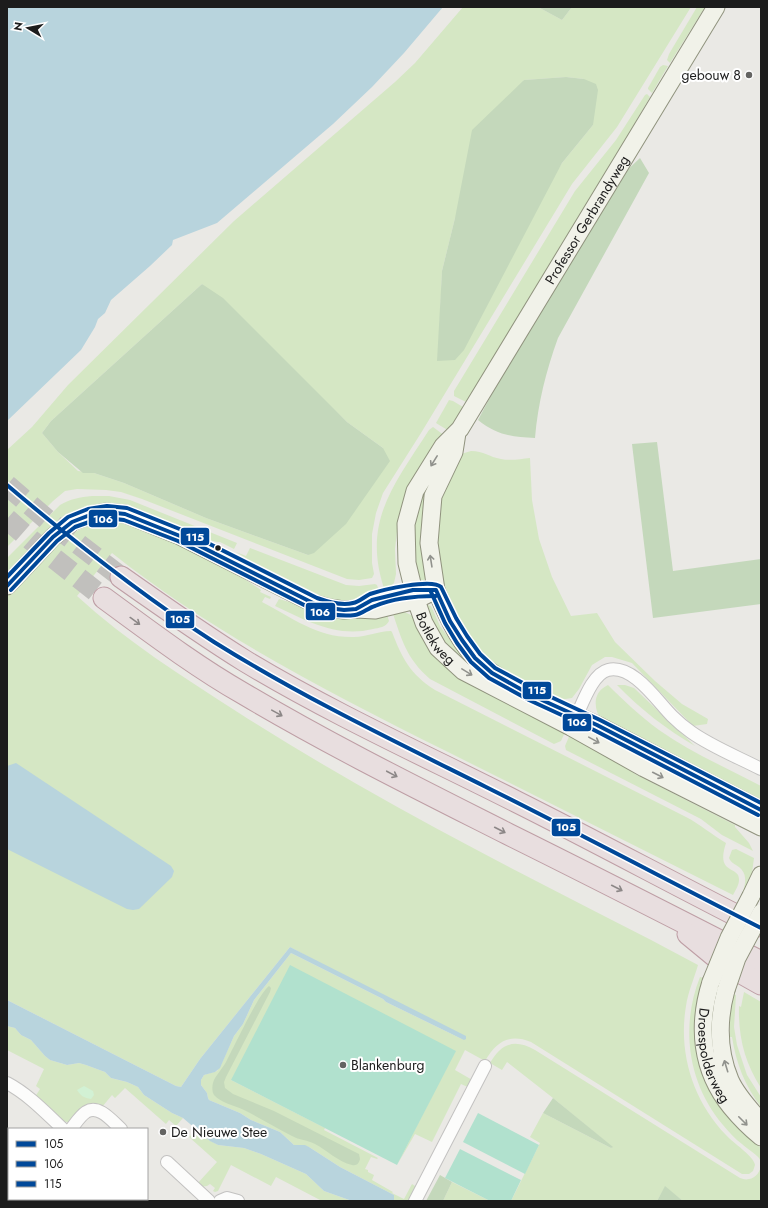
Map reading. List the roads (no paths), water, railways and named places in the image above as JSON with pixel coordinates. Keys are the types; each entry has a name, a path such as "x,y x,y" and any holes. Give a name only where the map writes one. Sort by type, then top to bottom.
{"highway":[{"path":"122,577 197,630 240,657 323,705 761,928"},
{"path":"104,598 211,674 256,701 431,795 761,962"},
{"path":"656,908 722,962 761,984"}],"main road":[{"name":"Professor Gerbrandyweg","path":"415,595 407,563 406,524 415,491 444,446 457,433 716,7"},
{"name":"Professor Gerbrandyweg","path":"436,590 429,542 433,496 454,452 457,433"},
{"name":"Botlekweg","path":"7,586 53,537 72,522 90,515 106,512 124,514 180,536 315,604 329,608 344,610 375,610 415,595 424,623 438,648 449,660 463,671 574,722 597,725 761,810"},
{"path":"415,595 436,590"},
{"name":"Botlekweg","path":"436,590 451,624 461,640 484,666 503,680 574,722 644,768 761,827"},
{"name":"Droespolderweg","path":"761,876 729,938 711,982 706,997 702,1028 704,1047 709,1067 716,1083 730,1106 741,1119 761,1137"},
{"name":"Droespolderweg","path":"761,913 737,958 722,1005 720,1028 724,1062 730,1080 740,1096 761,1122"}],"street":[{"path":"574,722 598,676 608,670 622,671 628,673 642,684 672,716 691,732 761,769"},
{"path":"415,1201 485,1066"},
{"path":"7,1083 26,1095 62,1128"},
{"path":"72,1128 86,1112 94,1110 103,1113 120,1128"},
{"path":"167,1162 209,1201"},
{"path":"220,1201 228,1198 238,1201"}],"water":[{"path":"7,7 443,7 404,53 372,87 333,124 217,223 173,240 172,245 111,300 105,313 98,319 95,327 81,350 7,421"},
{"path":"16,763 171,866 174,871 172,877 139,909 127,909 7,849 7,766"},
{"path":"290,947 466,1036 466,1039 464,1040 386,1002 383,999 291,953 254,1000 243,1024 234,1036 220,1068 215,1072 204,1075 201,1080 201,1085 207,1093 209,1100 280,1132 294,1145 305,1145 309,1147 340,1167 394,1195 394,1201 352,1201 324,1191 306,1174 261,1154 244,1148 218,1145 210,1141 183,1118 172,1113 144,1095 138,1087 127,1082 111,1078 105,1072 86,1065 79,1063 67,1065 50,1060 31,1040 21,1035 15,1028 7,1026 7,1000 176,1086 181,1087 200,1059"}],"tunnel":[{"path":"7,485 50,522 121,577"},
{"path":"7,519 104,598"}],"place":[{"name":"gebouw 8","path":"749,75"},
{"name":"Blankenburg","path":"343,1065"},
{"name":"De Nieuwe Stee","path":"163,1132"}]}
